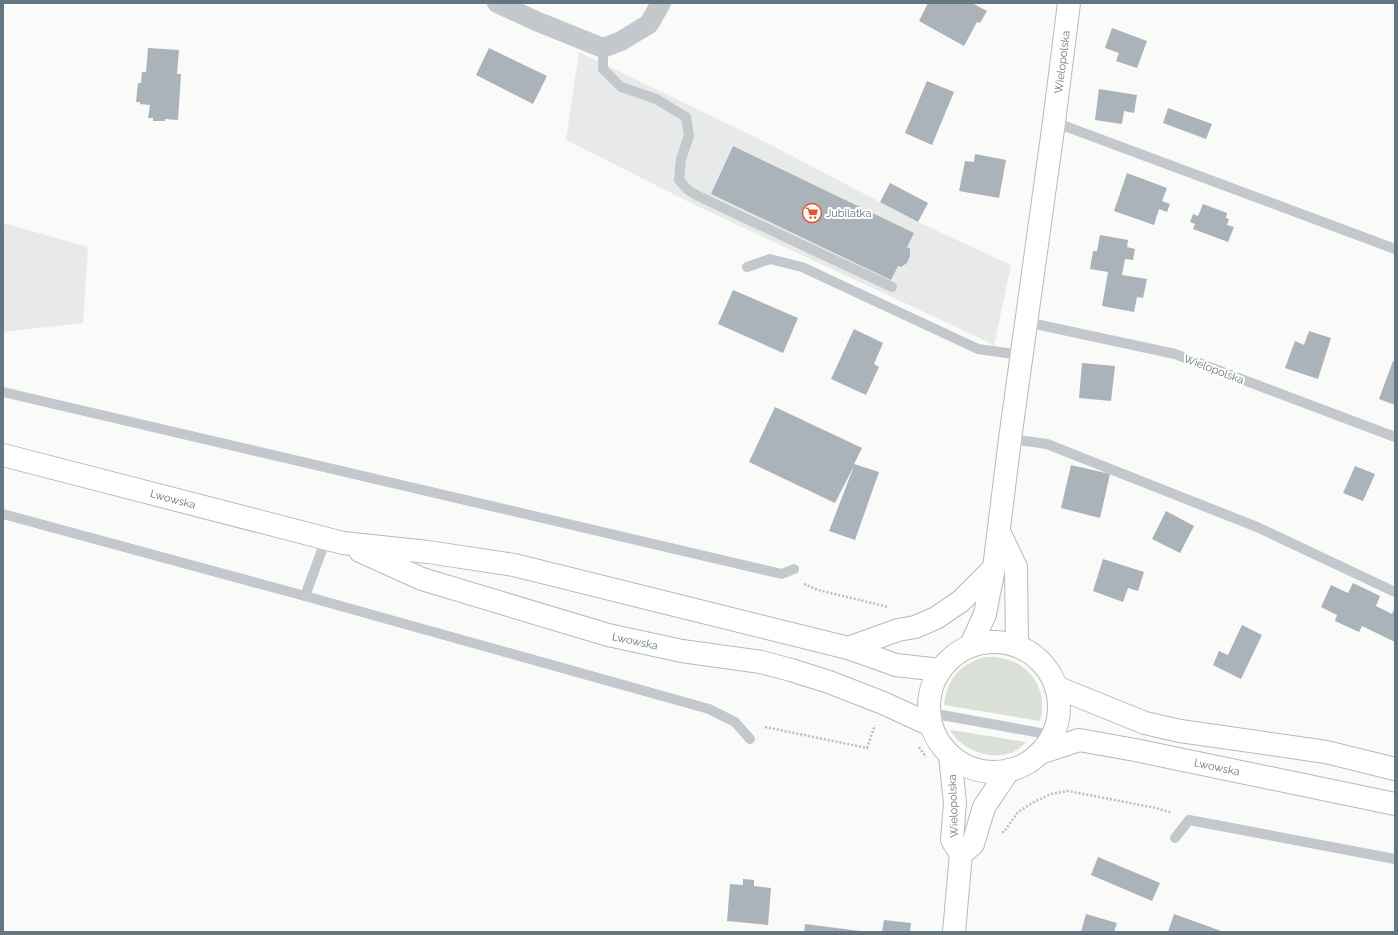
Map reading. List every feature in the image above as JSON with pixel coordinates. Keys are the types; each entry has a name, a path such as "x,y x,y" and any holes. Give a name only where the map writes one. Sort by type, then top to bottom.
{"main road":[{"name":"Wielopolska","path":"971,645 985,614 994,568 1069,3"},
{"name":"Lwowska","path":"3,455 335,541 514,564 848,648 896,665 940,670"},
{"path":"999,532 1016,567 1017,646"},
{"name":"Lwowska","path":"335,541 422,579 608,635 682,651 761,662 829,682 930,719"},
{"path":"848,648 936,618 961,601 994,568"},
{"path":"950,756 938,741 930,719 929,694 940,670 947,661 958,652 971,645 986,642 998,642 1017,646 1036,657 1049,673 1056,687 1059,703 1058,720 1046,744"},
{"path":"1056,687 1145,723 1180,731 1326,752 1395,769"},
{"name":"Lwowska","path":"950,756 973,768 994,772 1009,770 1026,764 1046,744 1079,740 1135,750 1395,804"},
{"name":"Wielopolska","path":"950,756 955,803 952,840 961,854 973,844 984,807 1009,770"},
{"path":"954,932 961,854"}],"street":[{"path":"497,3 536,21 603,48 621,41 648,24 661,3"}],"lane":[{"path":"603,48 604,69 621,87 656,99 686,117 689,136 681,159 679,180 688,190 892,287"},
{"path":"1054,122 1395,249"},
{"path":"747,267 770,259 802,267 978,349 1021,356"},
{"name":"Wielopolska","path":"1026,322 1175,354 1395,437"},
{"path":"3,392 782,574 794,568"},
{"path":"1010,439 1047,444 1069,452 1257,527 1395,592"},
{"path":"3,514 305,596 709,709 735,722 750,739"},
{"path":"305,596 335,541"},
{"path":"930,719 1046,744"},
{"path":"1175,838 1189,820 1395,859"}],"path":[{"path":"782,574 818,590 894,608"},
{"path":"735,722 778,729 867,748 876,724"},
{"path":"918,746 928,761"},
{"path":"1004,832 1018,812 1051,794 1068,791 1156,808 1189,820"}],"shaded area":[{"path":"579,52 767,143 918,222 1011,265 994,346 699,207 566,140"},
{"path":"3,223 88,247 83,323 3,332"},
{"path":"986,657 1011,661 1031,674 1041,695 1042,708 1040,721 944,705 948,687 956,674 969,663"},
{"path":"950,730 1026,742 1018,749 1008,754 986,754 965,746"}],"building":[{"path":"928,3 972,3 987,11 980,23 977,22 964,46 919,21"},
{"path":"1112,28 1147,41 1137,68 1116,61 1119,53 1105,48"},
{"path":"148,48 179,50 177,74 181,74 178,120 165,119 165,121 153,121 153,118 148,118 150,105 136,102 138,83 141,83 142,72 146,72"},
{"path":"489,48 547,76 533,104 476,75"},
{"path":"927,81 954,92 932,145 905,133"},
{"path":"1099,89 1137,95 1134,113 1124,111 1122,124 1095,120"},
{"path":"1168,108 1212,124 1206,139 1163,123"},
{"name":"Jubilatka","path":"733,146 914,233 907,247 910,249 910,256 907,263 901,267 898,266 891,280 711,194"},
{"path":"975,154 1006,160 999,198 959,191 965,161 974,162"},
{"path":"1127,173 1167,188 1162,201 1170,204 1167,212 1159,209 1154,225 1114,211"},
{"path":"890,183 928,203 918,222 880,202"},
{"path":"1203,204 1227,213 1226,218 1229,219 1227,225 1234,227 1228,242 1193,229 1195,224 1190,222 1193,214 1198,216"},
{"path":"1100,235 1128,240 1127,247 1135,249 1133,260 1125,259 1122,275 1147,279 1143,298 1137,297 1134,312 1102,306 1108,272 1090,269 1093,251 1097,251"},
{"path":"733,290 798,318 783,353 718,324"},
{"path":"854,329 883,343 874,364 879,367 866,395 831,379"},
{"path":"1309,331 1331,338 1318,379 1285,368 1295,341 1304,345"},
{"path":"1393,361 1395,362 1395,405 1379,399"},
{"path":"1082,363 1115,366 1111,401 1079,398"},
{"path":"775,407 862,448 854,464 879,472 855,540 829,531 854,466 835,503 749,462"},
{"path":"1071,465 1110,474 1100,518 1061,508"},
{"path":"1355,466 1375,474 1363,501 1343,493"},
{"path":"1166,511 1194,526 1180,553 1152,539"},
{"path":"1103,559 1144,572 1138,591 1128,588 1123,602 1093,591"},
{"path":"1353,583 1380,596 1376,606 1392,614 1395,607 1395,642 1362,626 1359,632 1335,621 1337,615 1321,607 1331,585 1348,593"},
{"path":"1242,625 1262,635 1241,679 1213,665 1219,651 1228,655"},
{"path":"1098,857 1160,883 1152,901 1091,875"},
{"path":"743,879 754,880 754,886 771,888 768,925 727,921 730,884 743,885"},
{"path":"1086,914 1117,923 1114,932 1081,932"},
{"path":"1174,914 1224,932 1168,932"},
{"path":"884,920 911,923 910,932 882,932"},
{"path":"805,924 860,931 860,932 804,932"}],"place":[{"name":"Jubilatka","path":"812,213"}]}
